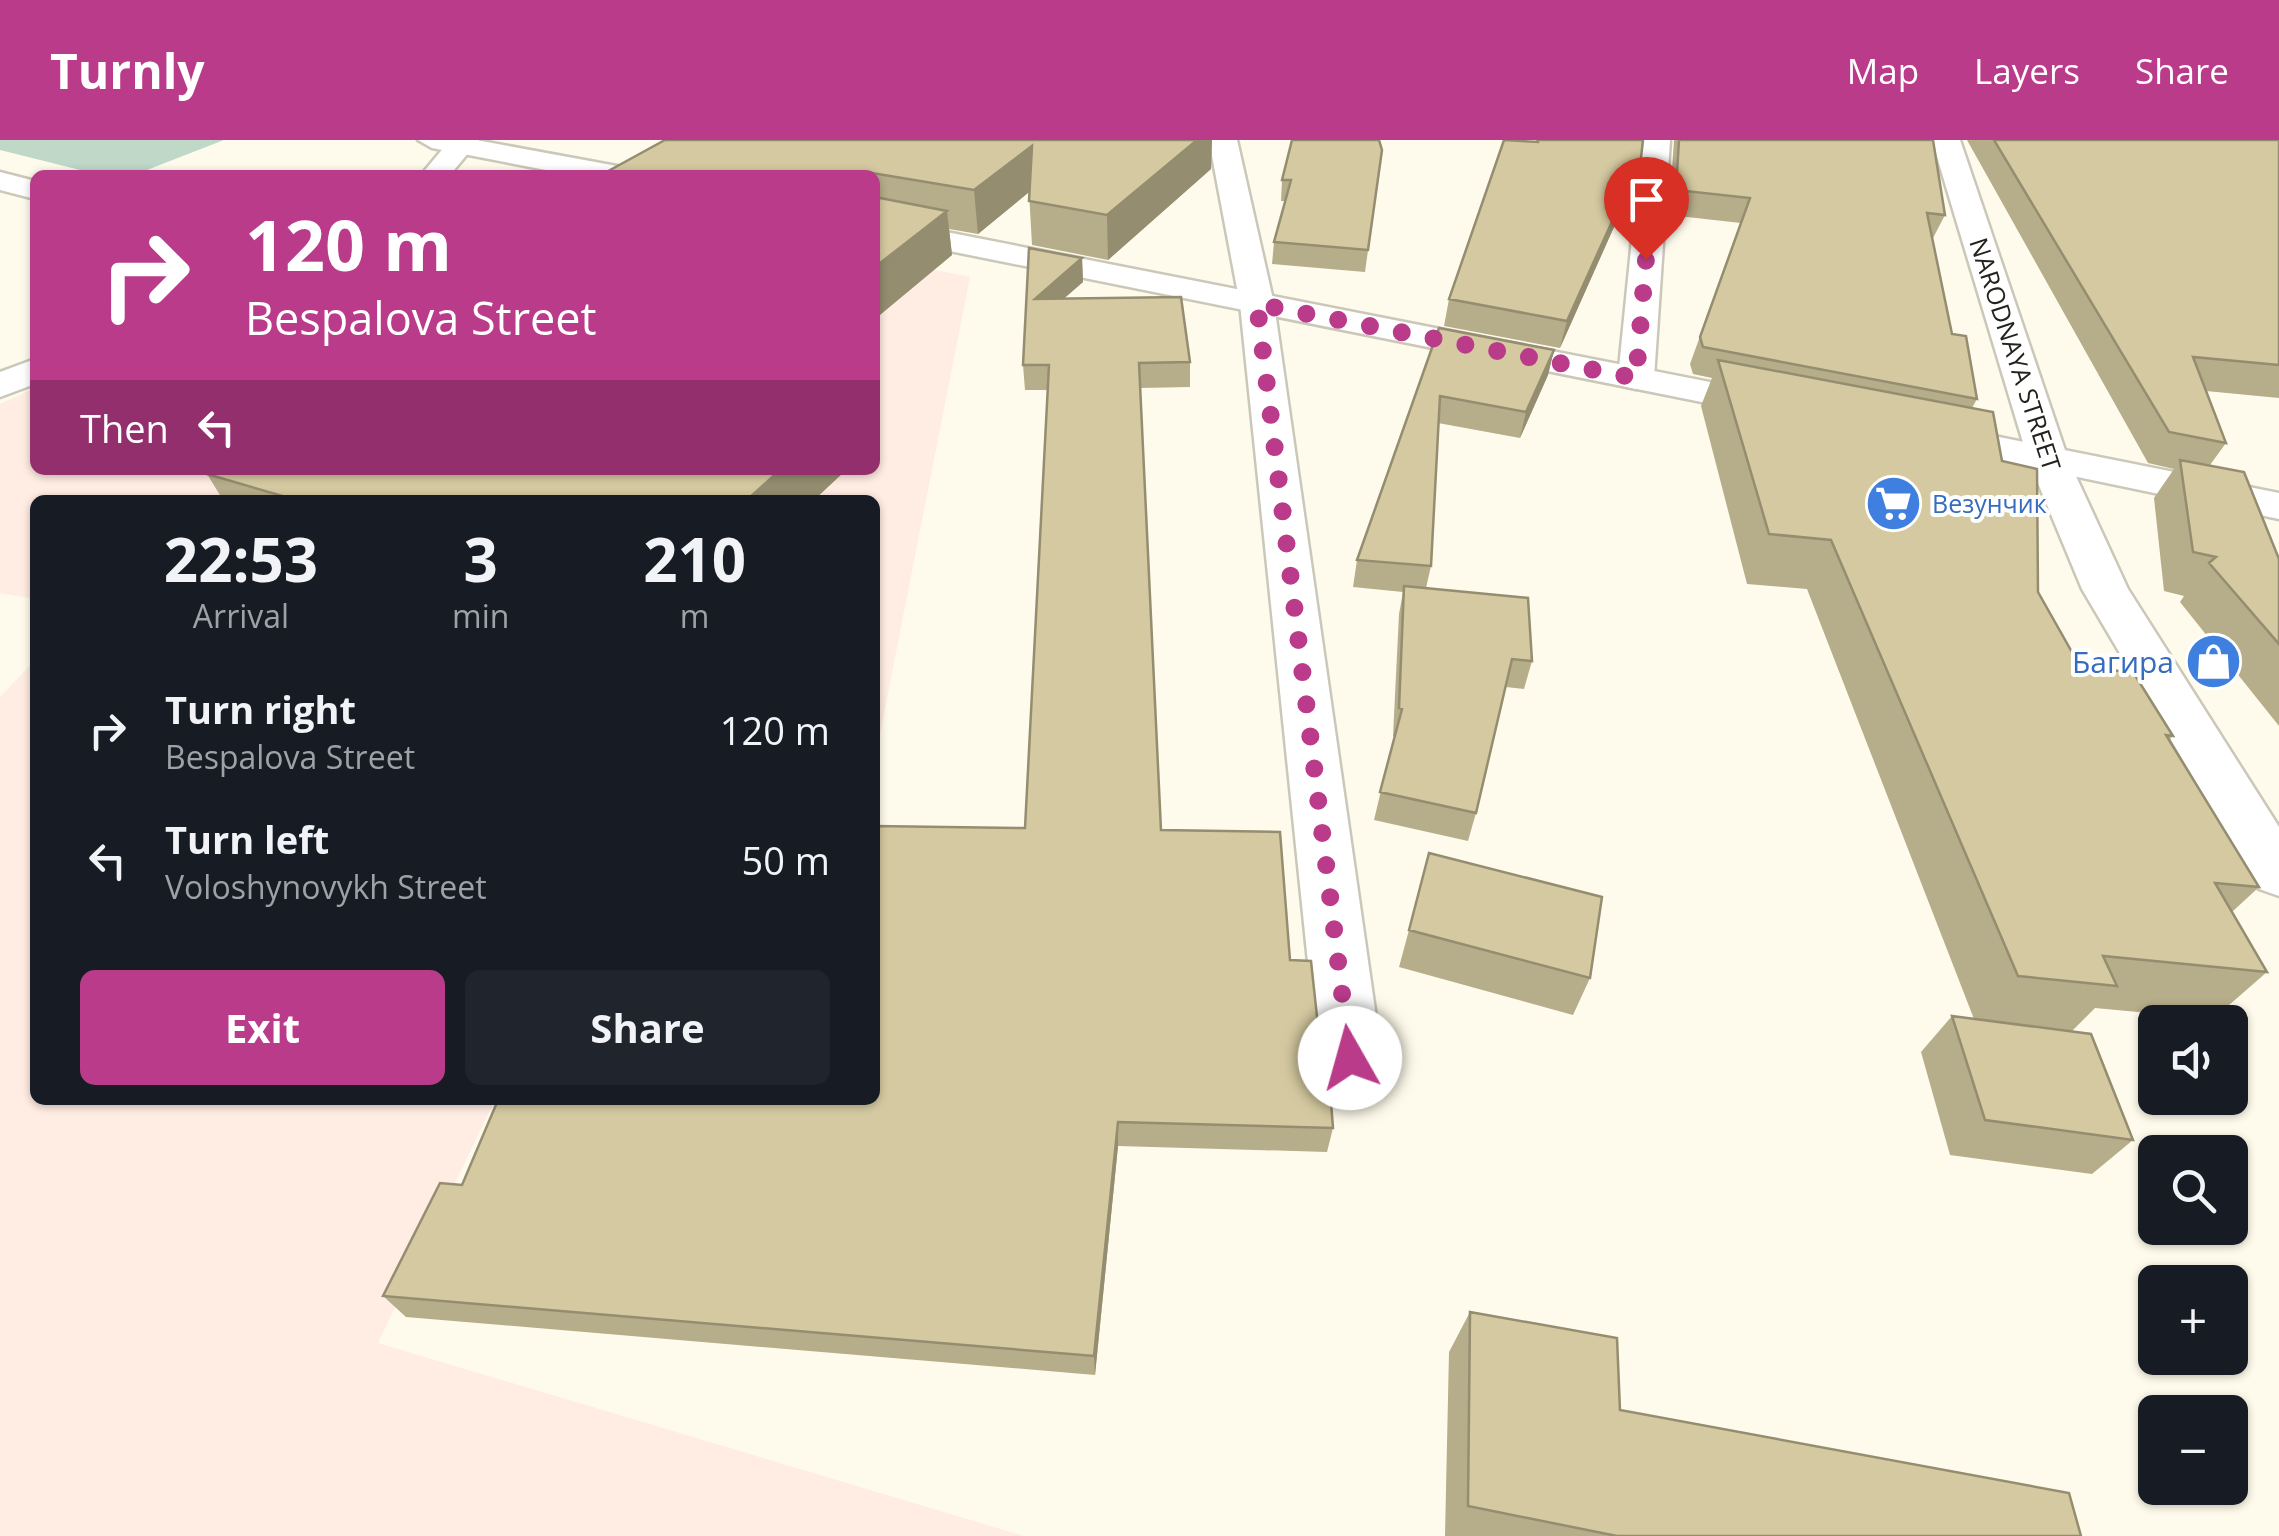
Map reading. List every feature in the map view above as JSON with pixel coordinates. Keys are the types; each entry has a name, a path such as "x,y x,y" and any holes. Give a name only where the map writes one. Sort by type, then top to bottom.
{"street":[{"path":"1223,140 1257,304 1350,1058"},
{"path":"1636,378 1656,140"},
{"name":"NARODNAYA STREET","path":"1946,140 2048,458 2104,589 2279,874"},
{"path":"438,170 452,142 593,170"},
{"path":"0,181 30,189"},
{"path":"880,228 1823,415"},
{"path":"0,386 30,372"},
{"path":"1898,429 2279,506"}],"shaded area":[{"path":"880,259 970,277 880,734 880,495 30,495 30,598 0,593 0,404 30,390 30,475 880,475"},
{"path":"30,665 30,1105 493,1105 378,1343 1024,1536 0,1536 0,697"}],"green space":[{"path":"0,140 224,140 147,170 80,170 0,150"}],"building":[{"path":"665,140 1197,140 1107,215 1029,201 1032,146 974,190 880,174 880,170 610,170"},
{"path":"1292,140 1379,140 1382,150 1368,250 1274,242 1291,180 1282,180"},
{"path":"1504,140 1643,140 1638,185 1629,184 1567,321 1449,299"},
{"path":"1679,140 1933,140 1945,215 1927,213 1952,334 1966,336 1977,399 1703,347 1700,337 1750,198 1676,190"},
{"path":"1994,140 2279,140 2279,365 2193,357 2226,443 2169,432"},
{"path":"880,198 947,211 880,263"},
{"path":"1029,248 1082,258 1035,299 1181,297 1190,362 1139,363 1161,830 1280,832 1290,960 1311,961 1319,1035 1327,1051 1333,1128 1118,1122 1094,1356 383,1296 440,1183 462,1185 496,1105 880,1105 880,826 1025,828 1049,365 1023,365"},
{"path":"1439,328 1554,350 1526,412 1440,396 1431,566 1357,560"},
{"path":"1718,360 1993,412 2002,461 2037,469 2038,592 2081,668 2133,672 2173,736 2166,735 2259,887 2215,883 2267,972 2103,956 2117,986 2018,976 1831,540 1769,534"},
{"path":"2180,460 2244,472 2279,559 2279,644 2209,563 2216,557 2193,552"},
{"path":"210,475 774,475 752,495 279,495"},
{"path":"1404,586 1528,598 1532,661 1512,659 1476,813 1380,792 1402,709 1399,708"},
{"path":"1429,853 1602,897 1590,978 1409,930"},
{"path":"1952,1016 2091,1034 2133,1140 1985,1120"},
{"path":"1470,1312 1617,1338 1620,1410 2069,1493 2081,1536 1617,1536 1468,1506"}],"place":[{"name":"Везунчик","path":"1893,503"},
{"name":"Багира","path":"2213,661"}],"route":[{"path":"1350,1058 1257,304 1636,378 1646,259"}]}
